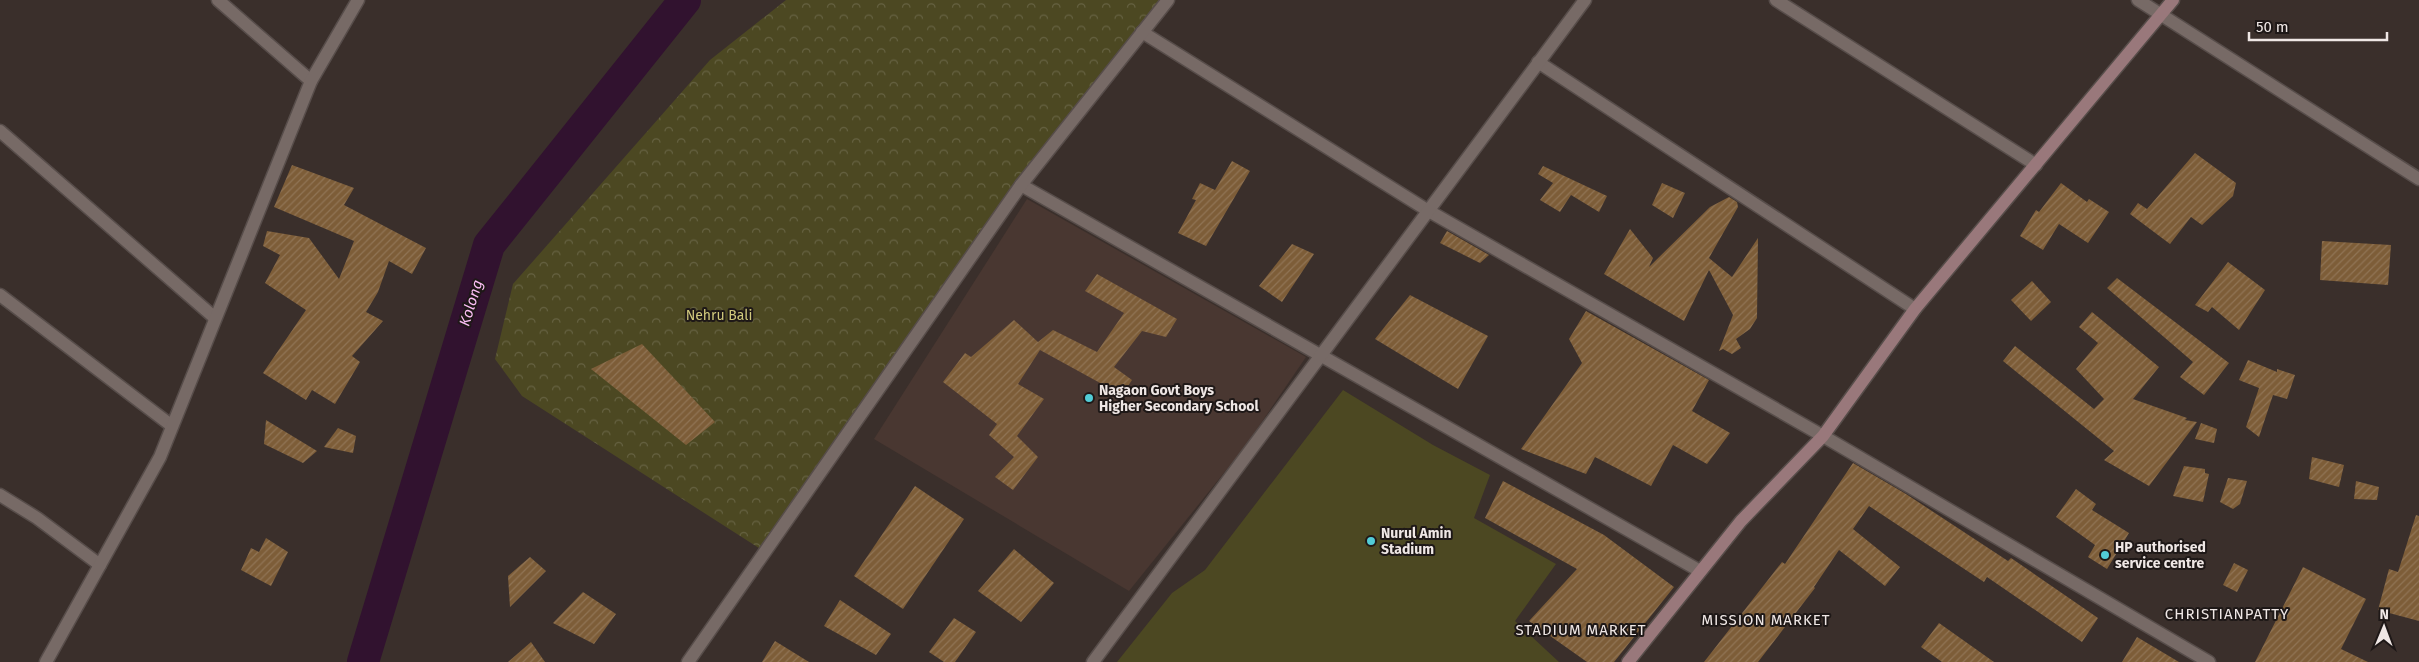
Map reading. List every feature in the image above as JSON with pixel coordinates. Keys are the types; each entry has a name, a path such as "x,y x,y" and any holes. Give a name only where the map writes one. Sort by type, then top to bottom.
{"main road":[{"path":"1628,662 1741,521 1823,436 1915,309 2173,0"}],"street":[{"path":"218,0 310,81"},
{"path":"46,662 160,458 310,81 358,0"},
{"path":"688,662 1021,185 1168,0"},
{"path":"1093,662 1322,356 1427,210 1584,0"},
{"path":"1776,0 2036,165"},
{"path":"2138,0 2419,179"},
{"path":"1142,32 1427,210 1823,436 2209,662"},
{"path":"1538,62 1915,309"},
{"path":"0,132 215,318"},
{"path":"1021,185 1700,571"},
{"path":"0,295 172,426"},
{"path":"0,495 37,518 100,565"}],"shaded area":[{"name":"Nagaon Govt Boys Higher Secondary School","path":"1027,199 1306,357 1244,448 1129,591 874,439"}],"green space":[{"name":"Nehru Bali","path":"786,0 1168,0 1021,185 765,552 522,396 495,359 513,284 710,60"},
{"name":"Nurul Amin Stadium","path":"1343,390 1433,445 1490,475 1474,518 1556,564 1515,621 1559,662 1117,662 1172,593 1205,570"}],"building":[{"path":"2195,153 2236,183 2233,196 2202,225 2191,217 2170,244 2130,214 2138,203 2147,209"},
{"path":"1232,161 1250,171 1206,246 1178,233 1196,200 1192,199 1200,183 1215,190"},
{"path":"292,165 354,188 344,205 426,248 412,274 389,261 378,292 366,312 383,321 352,356 360,362 335,404 312,390 306,400 263,373 306,310 265,283 280,255 263,246 267,231 309,238 339,279 354,241 274,207"},
{"path":"1543,166 1607,196 1599,212 1571,195 1560,212 1540,200 1553,183 1538,174"},
{"path":"1662,183 1685,193 1673,218 1652,205"},
{"path":"2061,183 2087,202 2089,199 2109,212 2088,243 2059,224 2043,250 2020,236 2036,210 2039,212"},
{"path":"1729,197 1737,202 1738,207 1709,258 1732,277 1758,238 1757,318 1750,329 1736,339 1741,348 1732,354 1723,349 1719,351 1733,315 1709,270 1684,321 1604,274 1630,229 1653,258 1649,267 1710,207"},
{"path":"1447,231 1489,255 1480,263 1440,243"},
{"path":"2322,241 2391,245 2388,285 2320,280"},
{"path":"1292,244 1314,254 1282,302 1259,286"},
{"path":"2228,262 2265,290 2239,330 2212,307 2208,312 2195,305"},
{"path":"1097,274 1177,319 1166,337 1142,331 1114,367 1132,380 1122,395 1040,350 1018,384 1044,399 1017,436 1038,457 1013,490 995,477 1014,457 989,435 997,424 943,382 965,353 971,357 1014,320 1038,342 1053,330 1097,352 1124,313 1085,291"},
{"path":"2117,278 2229,363 2204,395 2180,377 2193,362 2107,288"},
{"path":"2032,281 2051,302 2031,321 2011,300"},
{"path":"1410,295 1488,336 1458,389 1375,339"},
{"path":"1586,311 1709,380 1692,411 1730,433 1707,464 1673,445 1651,486 1595,457 1586,474 1521,449 1582,363 1569,339"},
{"path":"2092,312 2159,367 2133,399 2187,418 2185,420 2197,422 2149,486 2104,460 2114,451 2003,361 2015,346 2094,409 2104,399 2076,369 2098,343 2079,327"},
{"path":"642,344 715,422 686,445 591,369"},
{"path":"2248,360 2277,372 2277,369 2295,375 2287,399 2273,395 2259,437 2246,427 2259,388 2239,380"},
{"path":"266,420 317,451 303,463 264,444"},
{"path":"2201,423 2217,429 2214,443 2195,439"},
{"path":"338,428 356,436 353,453 324,447"},
{"path":"2312,457 2344,465 2339,487 2309,479"},
{"path":"1853,463 1906,494 2008,561 2011,558 2098,618 2082,642 1987,577 1984,582 1869,506 1853,529 1900,567 1885,586 1839,550 1815,588 1758,662 1704,662 1782,562 1785,564"},
{"path":"2184,466 2205,469 2205,473 2209,474 2203,502 2173,496"},
{"path":"2228,478 2247,481 2240,504 2233,509 2220,502"},
{"path":"1503,481 1604,535 1674,587 1614,662 1587,662 1529,621 1577,569 1485,518"},
{"path":"2356,481 2379,487 2377,500 2354,499"},
{"path":"915,486 964,519 903,609 854,576"},
{"path":"2076,489 2096,504 2092,510 2129,533 2107,569 2088,557 2095,545 2056,517"},
{"path":"2416,515 2419,516 2419,621 2378,610 2389,569 2398,572"},
{"path":"266,538 288,552 271,586 241,570 251,548 259,552"},
{"path":"1014,549 1054,583 1021,622 978,591"},
{"path":"530,557 546,571 510,607 508,576"},
{"path":"2234,563 2248,570 2237,592 2223,585"},
{"path":"2303,567 2366,599 2341,649 2368,662 2255,662"},
{"path":"583,592 616,614 594,644 553,623"},
{"path":"840,600 891,634 876,655 824,626"},
{"path":"954,618 976,632 955,662 944,662 929,652"},
{"path":"1939,623 1994,662 1942,662 1921,647"},
{"path":"2137,637 2179,662 2122,662"},
{"path":"775,641 809,662 762,662"},
{"path":"531,642 545,662 508,662"}],"waterway":[{"name":"Kolong","path":"363,662 489,245 685,0"}],"place":[{"name":"Nagaon Govt Boys Higher Secondary School","path":"1089,398"},
{"name":"Nurul Amin Stadium","path":"1371,541"},
{"name":"HP authorised service centre","path":"2105,555"}],"district":[{"name":"CHRISTIANPATTY","path":"2227,614"},
{"name":"MISSION MARKET","path":"1766,620"},
{"name":"STADIUM MARKET","path":"1581,630"}]}
